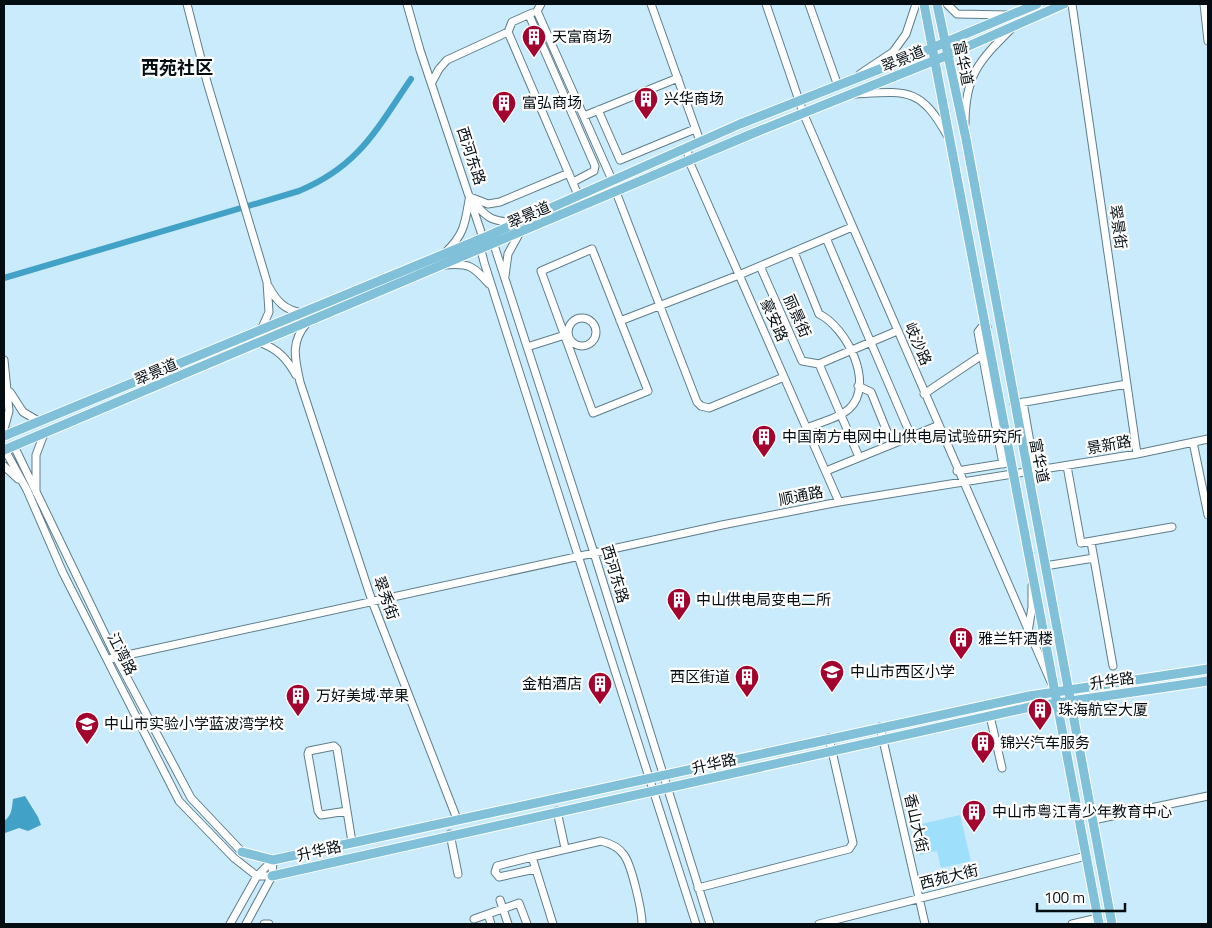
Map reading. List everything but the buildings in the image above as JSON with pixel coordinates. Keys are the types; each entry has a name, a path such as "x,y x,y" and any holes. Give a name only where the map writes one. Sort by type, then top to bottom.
{"main road":[{"name":"富华道","path":"924,4 1099,921"},
{"name":"富华道","path":"937,4 966,139 1018,403 1031,472 1045,566 1070,689 1112,924"},
{"name":"翠景道","path":"4,436 443,255 700,141 1037,4"},
{"name":"翠景道","path":"4,450 494,245 689,161 935,61 1064,4"},
{"path":"1039,608 1053,606"},
{"name":"升华路","path":"238,855 273,860 880,727 1070,689 1208,669"},
{"name":"升华路","path":"272,876 450,834 654,791 990,716 1057,703 1208,681"}],"street":[{"path":"187,4 207,82 267,282 269,312 261,330"},
{"name":"西河东路","path":"407,4 420,50 483,238 481,250 492,286 696,924"},
{"path":"432,82 439,69 447,60 508,32 512,22 537,11 541,4"},
{"path":"652,4 700,141"},
{"name":"岐沙路","path":"766,4 804,115 1055,692"},
{"path":"810,4 838,86"},
{"path":"850,80 893,52 906,34 916,4"},
{"path":"946,4 957,14 979,16 1010,15"},
{"name":"翠景街","path":"1072,4 1137,454"},
{"path":"1204,4 1208,41"},
{"path":"537,11 612,180"},
{"path":"529,15 595,166 594,171 573,182"},
{"path":"966,139 967,94 974,69 1014,26"},
{"path":"508,32 578,195"},
{"path":"584,116 678,78"},
{"path":"855,94 894,92 915,96 934,112 952,144"},
{"path":"598,110 620,160 695,128"},
{"name":"豪安路","path":"687,147 689,161 839,502"},
{"path":"470,197 488,204 500,202 569,173"},
{"path":"616,192 662,306 697,402 701,406 709,408 784,377"},
{"path":"470,197 485,216 495,221 516,223"},
{"path":"443,255 459,239 464,229 470,197"},
{"path":"620,321 739,275 852,227"},
{"path":"505,279 508,254 519,234"},
{"path":"483,238 494,245"},
{"path":"826,238 911,436"},
{"name":"西河东路","path":"494,245 594,553 710,924"},
{"path":"592,249 620,321 648,391 593,413 541,270 592,249"},
{"path":"794,252 818,314 828,318 839,328 852,350 858,372 857,398 848,410 806,428"},
{"path":"445,265 465,264 476,269 492,286"},
{"name":"丽景街","path":"760,266 802,361 819,364"},
{"path":"267,282 280,304 289,311 303,313"},
{"path":"580,318 589,320 595,328 592,341 584,346 576,345 566,335 569,326 580,318"},
{"path":"300,382 294,350 296,337 307,323"},
{"path":"987,327 981,328 978,332 1002,464"},
{"path":"859,457 819,364 897,331"},
{"path":"527,347 566,335"},
{"path":"261,342 278,351 286,358 300,382"},
{"path":"924,394 982,354"},
{"path":"4,360 10,411 4,429"},
{"name":"翠秀街","path":"300,382 372,601 457,819"},
{"path":"7,384 17,405 23,412 40,422"},
{"path":"1018,403 1127,384"},
{"path":"858,386 871,392 892,444"},
{"path":"826,471 938,426"},
{"path":"36,495 36,455 44,434"},
{"name":"景新路","path":"1015,475 1137,454 1208,439"},
{"path":"1193,442 1208,515"},
{"name":"江湾路","path":"14,446 179,801 238,855"},
{"name":"江湾路","path":"4,450 27,490 63,573 191,798 238,855"},
{"path":"958,471 1012,462"},
{"path":"4,466 27,490"},
{"path":"1067,466 1080,544 1172,527"},
{"name":"顺通路","path":"113,658 577,556 839,502 1015,475"},
{"path":"1091,542 1113,666"},
{"path":"1045,566 1094,558"},
{"path":"1028,632 1032,607 1031,566"},
{"path":"990,716 1002,768"},
{"name":"香山大街","path":"880,727 925,924"},
{"path":"698,888 849,849 854,843 829,738"},
{"path":"347,811 321,815 318,811 309,751 334,746 337,749 347,811 352,842"},
{"path":"1093,820 1208,796"},
{"path":"557,811 565,848"},
{"path":"450,834 458,874"},
{"path":"535,870 499,877 495,872 497,866 565,848 601,841 611,843 624,855 642,912 642,924"},
{"path":"238,855 257,876"},
{"name":"西苑大街","path":"819,924 1086,856"},
{"path":"532,857 553,924"},
{"path":"273,860 272,876 244,924 231,922 257,876 273,860"},
{"name":"升华路","path":"257,876 272,876"},
{"path":"500,900 508,924"},
{"path":"474,919 519,903 527,924"},
{"path":"488,914 492,924"},
{"path":"1072,924 1099,921"},
{"path":"264,924 270,924"}],"shaded area":[{"path":"25,796 41,825 28,831 19,828 5,833 4,821 10,814 13,799"},
{"path":"960,815 971,861 941,868 937,851 920,855 913,826"}],"waterway":[{"path":"4,278 299,191 320,181 352,158 364,145 411,79"}],"place":[{"name":"天富商场","path":"534,58"},
{"name":"兴华商场","path":"646,120"},
{"name":"富弘商场","path":"504,124"},
{"name":"中国南方电网中山供电局试验研究所","path":"764,458"},
{"name":"中山供电局变电二所","path":"679,621"},
{"name":"雅兰轩酒楼","path":"961,660"},
{"name":"中山市西区小学","path":"832,693"},
{"name":"西区街道","path":"747,698"},
{"name":"金柏酒店","path":"600,705"},
{"name":"万好美域·苹果","path":"298,717"},
{"name":"珠海航空大厦","path":"1040,731"},
{"name":"中山市实验小学蓝波湾学校","path":"87,745"},
{"name":"锦兴汽车服务","path":"983,764"},
{"name":"中山市粤江青少年教育中心","path":"974,833"}],"district":[{"name":"西苑社区","path":"177,68"}]}
